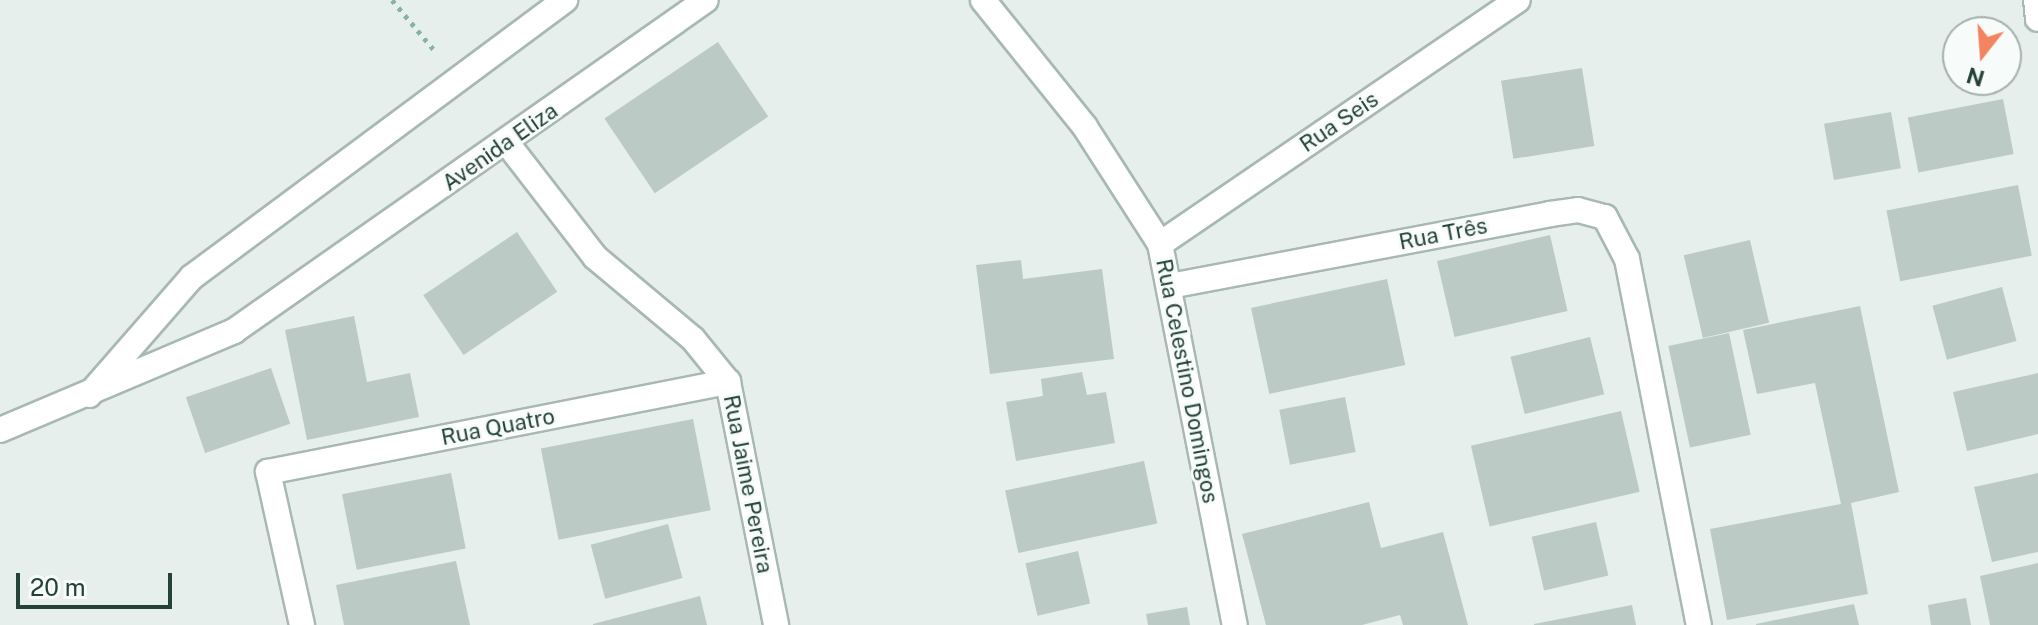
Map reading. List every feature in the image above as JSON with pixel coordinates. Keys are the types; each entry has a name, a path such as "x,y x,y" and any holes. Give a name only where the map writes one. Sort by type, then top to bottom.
{"street":[{"path":"0,430 86,399 192,277 457,76 565,0"},
{"name":"Avenida Eliza","path":"86,399 234,331 507,143 706,0"},
{"name":"Rua Celestino Domingos","path":"983,0 1085,127 1160,244 1235,625"},
{"name":"Rua Seis","path":"1160,244 1518,0"},
{"path":"2036,0 2038,19"},
{"name":"Rua Jaime Pereira","path":"507,143 595,257 693,339 728,382 776,625"},
{"name":"Rua Três","path":"1170,286 1578,210 1615,226 1640,322 1699,625"},
{"name":"Rua Quatro","path":"302,625 268,472 728,382"}],"path":[{"path":"392,0 457,76"}],"building":[{"path":"718,42 768,117 655,193 604,119"},
{"path":"1582,68 1594,146 1513,159 1501,81"},
{"path":"2003,99 2014,154 1918,172 1908,118"},
{"path":"1891,112 1901,168 1834,180 1824,124"},
{"path":"2018,185 2032,256 1900,281 1886,211"},
{"path":"517,232 557,292 464,355 423,295"},
{"path":"1550,235 1568,311 1455,337 1437,261"},
{"path":"1750,240 1769,323 1703,338 1684,255"},
{"path":"1021,260 1023,279 1102,269 1114,359 990,374 976,265"},
{"path":"1387,279 1405,365 1269,394 1251,308"},
{"path":"2002,287 2016,341 1947,360 1932,306"},
{"path":"1860,306 1899,492 1851,503 1868,594 1727,620 1710,529 1841,504 1815,383 1757,394 1743,330"},
{"path":"354,316 367,382 410,373 419,417 307,440 285,330"},
{"path":"1729,333 1751,435 1690,448 1668,346"},
{"path":"1590,337 1604,394 1525,414 1510,357"},
{"path":"271,368 290,424 205,453 186,397"},
{"path":"1082,372 1087,395 1106,392 1115,443 1016,461 1006,402 1043,396 1041,379"},
{"path":"2038,373 2038,434 1967,451 1953,392"},
{"path":"1345,397 1356,452 1290,465 1279,410"},
{"path":"1621,411 1640,492 1490,527 1471,446"},
{"path":"693,419 711,510 559,540 541,449"},
{"path":"1144,461 1157,524 1018,553 1005,491"},
{"path":"451,473 466,549 357,570 342,494"},
{"path":"2038,473 2038,552 1992,562 1974,487"},
{"path":"1369,502 1381,548 1443,532 1468,625 1403,625 1400,615 1362,625 1266,625 1242,534"},
{"path":"1596,522 1608,576 1544,590 1532,537"},
{"path":"668,524 682,578 605,599 591,545"},
{"path":"1078,551 1090,604 1038,616 1025,563"},
{"path":"456,561 470,625 344,625 336,585"},
{"path":"2038,563 2038,625 1990,625 1980,576"},
{"path":"700,596 707,625 593,625 593,624"},
{"path":"1966,598 1971,625 1931,625 1928,605"},
{"path":"1854,604 1859,625 1756,625 1756,624"},
{"path":"1632,605 1636,625 1534,625 1534,624"},
{"path":"1187,607 1190,625 1148,625 1146,614"}]}
